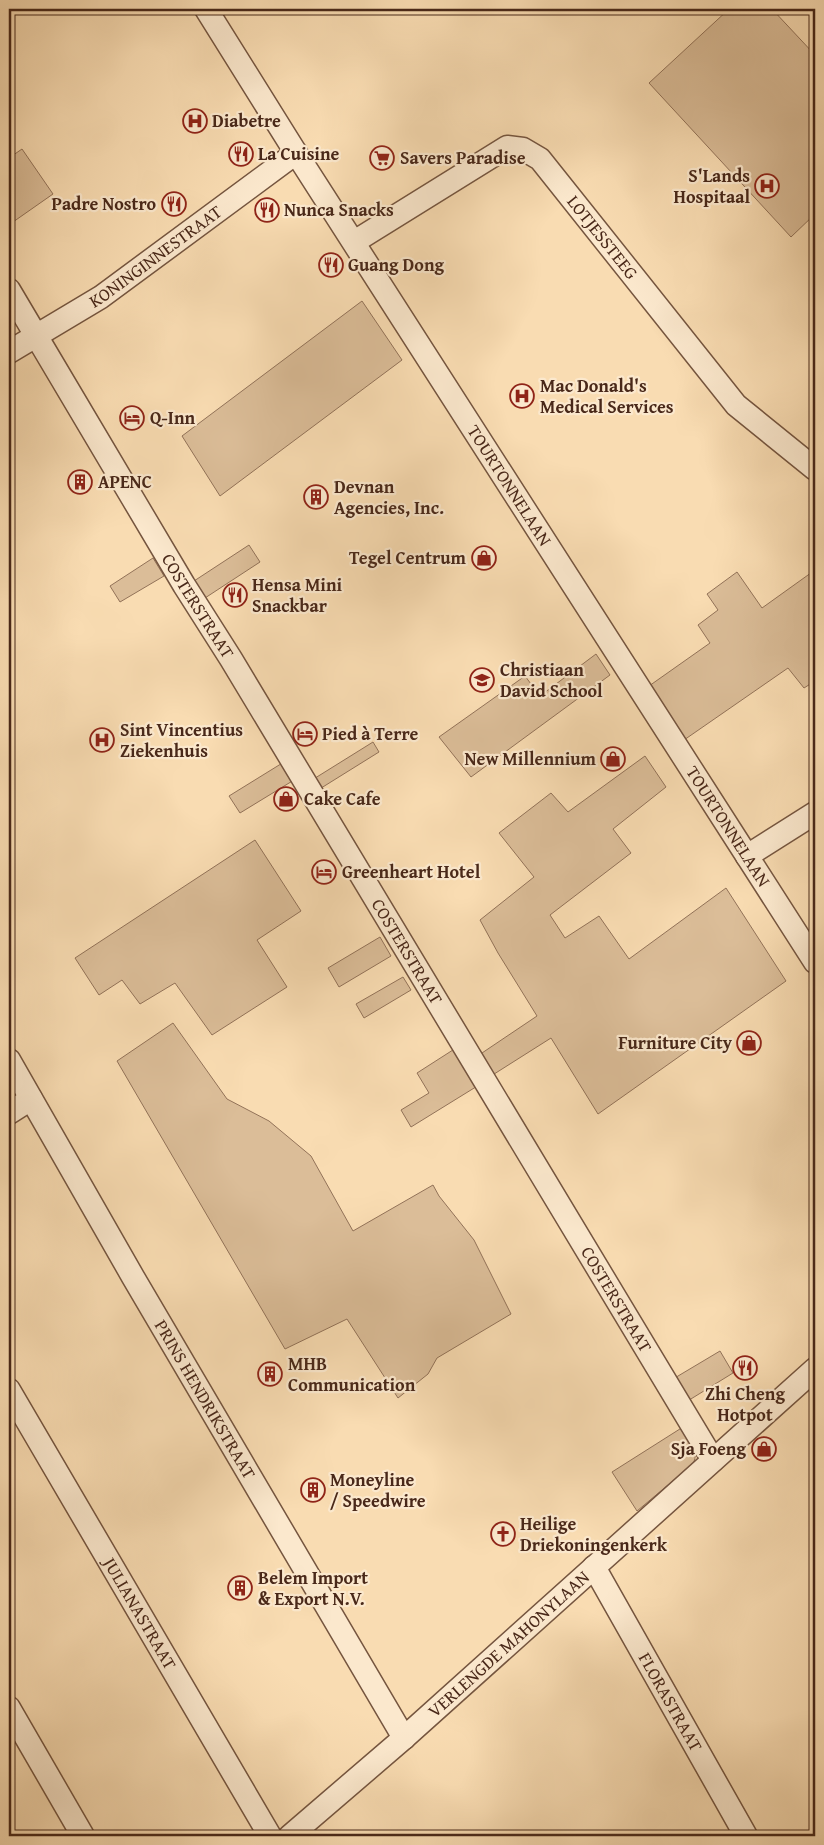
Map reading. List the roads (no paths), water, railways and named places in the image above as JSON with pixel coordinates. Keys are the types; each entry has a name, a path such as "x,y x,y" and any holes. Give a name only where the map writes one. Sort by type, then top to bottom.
{"street":[{"name":"TOURTONNELAAN","path":"206,9 296,153 815,962"},
{"name":"LOTJESSTEEG","path":"354,242 507,147 524,149 540,159 736,405 815,469"},
{"name":"KONINGINNESTRAAT","path":"9,352 101,297 296,153"},
{"name":"COSTERSTRAAT","path":"9,290 184,585 241,676 713,1460"},
{"path":"747,856 815,813"},
{"name":"PRINS HENDRIKSTRAAT","path":"9,1060 133,1277 404,1738"},
{"path":"9,1113 31,1099"},
{"name":"VERLENGDE MAHONYLAAN","path":"290,1836 404,1738 815,1369"},
{"name":"JULIANASTRAAT","path":"9,1390 270,1836"},
{"name":"FLORASTRAAT","path":"594,1567 744,1836"},
{"path":"9,1708 83,1836"}],"place":[{"name":"Diabetre","path":"195,121"},
{"name":"La Cuisine","path":"241,154"},
{"name":"Savers Paradise","path":"382,158"},
{"name":"S'Lands Hospitaal","path":"767,186"},
{"name":"Padre Nostro","path":"174,204"},
{"name":"Nunca Snacks","path":"267,210"},
{"name":"Guang Dong","path":"331,265"},
{"name":"Mac Donald's Medical Services","path":"522,396"},
{"name":"Q-Inn","path":"132,418"},
{"name":"APENC","path":"80,482"},
{"name":"Devnan Agencies, Inc.","path":"316,497"},
{"name":"Tegel Centrum","path":"484,558"},
{"name":"Hensa Mini Snackbar","path":"235,595"},
{"name":"Christiaan David School","path":"482,680"},
{"name":"Pied à Terre","path":"305,734"},
{"name":"Sint Vincentius Ziekenhuis","path":"102,740"},
{"name":"New Millennium","path":"613,759"},
{"name":"Cake Cafe","path":"286,799"},
{"name":"Greenheart Hotel","path":"324,872"},
{"name":"Furniture City","path":"749,1043"},
{"name":"Zhi Cheng Hotpot","path":"745,1368"},
{"name":"MHB Communication","path":"270,1374"},
{"name":"Sja Foeng","path":"764,1449"},
{"name":"Moneyline / Speedwire","path":"313,1490"},
{"name":"Heilige Driekoningenkerk","path":"503,1534"},
{"name":"Belem Import & Export N.V.","path":"240,1588"}]}
